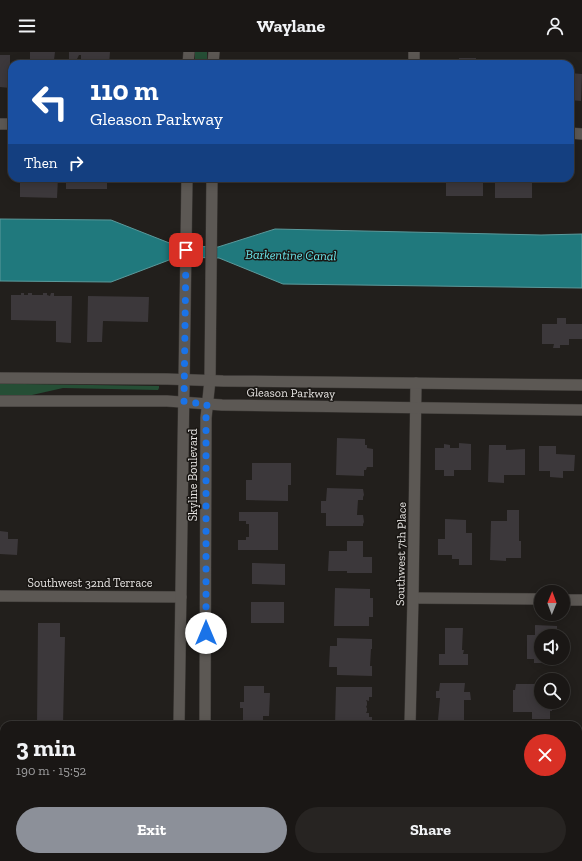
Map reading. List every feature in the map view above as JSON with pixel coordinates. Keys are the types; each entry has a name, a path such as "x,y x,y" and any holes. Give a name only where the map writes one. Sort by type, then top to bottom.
{"street":[{"name":"Skyline Boulevard","path":"179,721 187,182"},
{"name":"Skyline Boulevard","path":"205,721 206,418 210,380 212,182"},
{"name":"Gleason Parkway","path":"0,378 185,379 582,385"},
{"name":"Southwest 7th Place","path":"410,721 416,383"},
{"name":"Gleason Parkway","path":"0,400 167,401 222,405 582,410"},
{"name":"Southwest 32nd Terrace","path":"0,596 181,597"},
{"path":"413,598 534,599"},
{"path":"570,600 582,600"}],"green space":[{"path":"195,52 207,52 207,60 195,60"},
{"path":"0,382 26,384 159,386 159,388 158,390 63,388 32,395 0,395"}],"water":[{"name":"Barkentine Canal","path":"0,219 111,220 177,246 218,247 275,229 541,235 582,234 582,288 283,284 219,258 177,257 111,282 0,281"}],"building":[{"path":"30,52 55,52 54,60 27,60 30,59"},
{"path":"69,52 110,52 109,60 81,60 81,55 79,55 76,60 69,60"},
{"path":"0,55 10,55 10,60 8,60 8,88 0,87"},
{"path":"459,58 476,58 476,60 459,60"},
{"path":"574,73 582,74 581,101 574,100"},
{"path":"20,182 58,182 57,198 20,197"},
{"path":"66,182 107,182 107,189 66,189"},
{"path":"446,182 483,182 483,196 446,196"},
{"path":"495,182 532,182 532,198 495,198"},
{"path":"21,293 24,293 24,295 32,293 32,295 43,295 43,293 47,293 47,295 50,296 51,293 54,293 54,296 72,296 71,343 56,342 56,321 11,320 11,295 21,295"},
{"path":"88,296 149,297 148,322 103,321 102,342 87,342"},
{"path":"557,318 566,318 566,324 582,324 582,339 569,339 569,345 560,345 560,348 553,348 554,344 542,344 542,324 557,324"},
{"path":"337,438 365,439 365,445 367,445 367,448 373,449 373,467 367,467 366,470 364,470 364,476 336,475"},
{"path":"459,443 471,444 471,470 454,470 454,476 444,476 444,470 435,470 435,448 444,448 444,444 450,445 450,448 459,448"},
{"path":"489,445 506,445 506,450 525,449 525,475 504,475 504,483 488,482"},
{"path":"539,446 556,446 556,454 575,455 574,471 563,471 563,478 550,477 550,471 539,471"},
{"path":"252,463 291,463 291,485 288,485 288,501 246,500 246,480 252,480"},
{"path":"327,488 363,489 363,500 358,500 357,515 363,515 363,526 326,526 326,513 321,513 321,501 326,501"},
{"path":"507,510 519,510 519,541 521,541 521,558 506,558 506,561 490,560 491,521 507,521"},
{"path":"239,512 278,512 278,550 238,550 238,540 246,540 246,537 249,537 249,524 246,524 246,521 239,521"},
{"path":"445,519 466,520 466,533 472,533 472,565 459,565 459,559 452,559 452,555 438,555 438,539 445,539"},
{"path":"0,531 8,532 8,539 18,539 17,555 0,554"},
{"path":"347,541 363,541 363,557 372,557 372,573 328,571 329,551 347,551"},
{"path":"252,563 285,564 285,585 252,584"},
{"path":"335,588 370,589 370,598 373,598 373,617 369,617 369,626 334,626"},
{"path":"251,602 284,602 284,623 251,623"},
{"path":"38,623 60,623 60,637 65,637 63,721 37,721"},
{"path":"535,625 557,626 557,629 535,629"},
{"path":"445,628 463,628 462,650 464,650 463,654 468,654 468,665 439,665 439,654 445,654"},
{"path":"527,635 534,635 534,659 527,659"},
{"path":"337,638 372,639 370,666 372,666 372,676 337,675 337,667 329,667 330,646 337,646"},
{"path":"440,683 465,683 464,692 470,692 471,700 464,700 464,720 438,720 440,698 436,698 436,691 439,691"},
{"path":"516,684 534,684 534,709 552,709 552,711 550,711 550,719 532,719 532,712 513,712 513,690 515,690"},
{"path":"244,686 264,686 264,693 270,693 269,716 263,716 263,721 243,721 243,708 240,708 240,702 244,702"},
{"path":"336,687 372,687 372,697 369,697 369,701 366,700 366,713 369,713 369,717 372,717 372,721 335,721"}],"route":[{"path":"186,250 184,402 207,404 206,633"}]}
